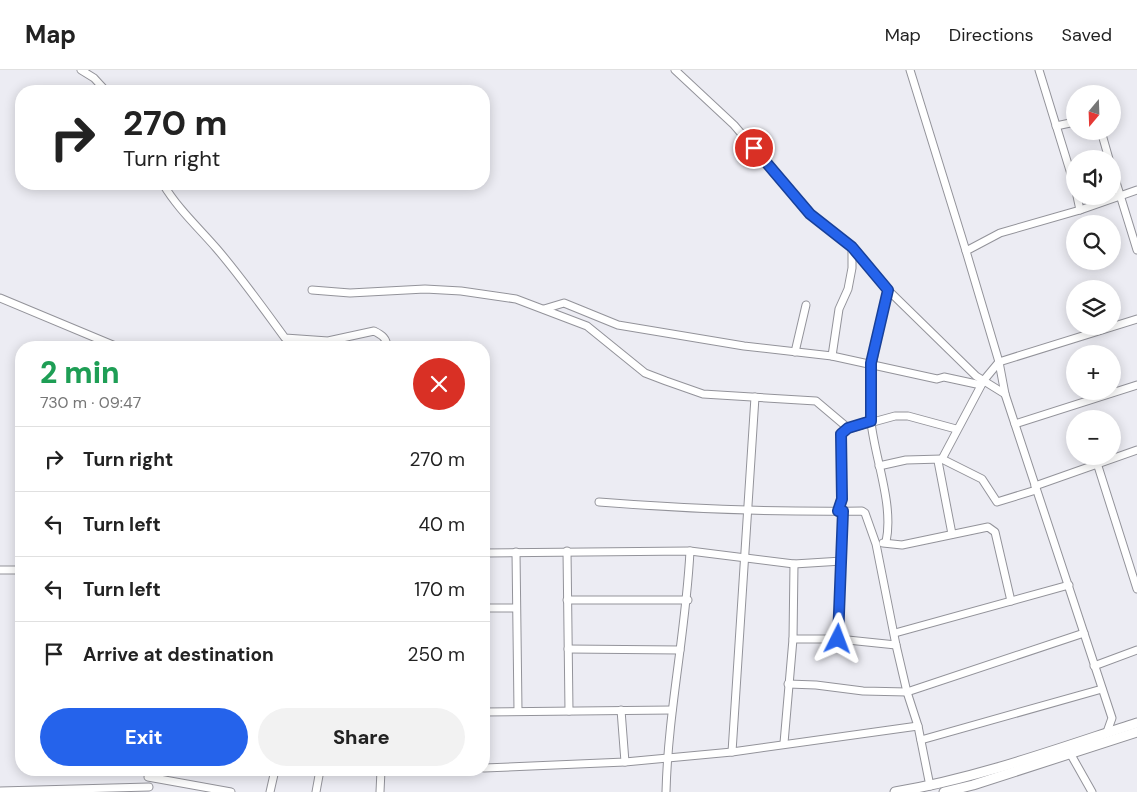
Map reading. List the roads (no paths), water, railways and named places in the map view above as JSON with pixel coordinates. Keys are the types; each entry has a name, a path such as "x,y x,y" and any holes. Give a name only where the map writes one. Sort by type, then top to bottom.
{"main road":[{"path":"895,792 930,786 986,772 1137,723"},
{"path":"944,792 973,785 1137,732"}],"street":[{"path":"81,70 94,78 100,85"},
{"path":"675,70 734,125 810,214 852,247 888,290 976,376 1005,394"},
{"path":"910,70 999,362 1005,394 1094,666 1112,718 1125,727"},
{"path":"1039,70 1066,158"},
{"path":"1056,126 1066,124"},
{"path":"167,190 182,210 216,248 285,338 306,341"},
{"path":"1137,190 1121,196 1137,250"},
{"path":"1079,205 1080,210"},
{"path":"966,251 1000,233 1095,205"},
{"path":"832,356 839,309 848,289 852,268 852,247"},
{"path":"312,290 350,293 425,289 461,290 516,299 586,326 645,372 666,381 703,394 816,401 848,428"},
{"path":"886,542 889,522 871,421 871,363 888,290"},
{"path":"0,298 103,341"},
{"path":"543,309 564,303 618,325 744,346 832,356 871,363 937,379 983,382"},
{"path":"795,352 806,305"},
{"path":"952,534 940,460 983,382 999,362 1137,319"},
{"path":"339,341 374,331 383,336 386,341"},
{"path":"1015,424 1137,386"},
{"path":"732,752 743,558 755,397"},
{"path":"838,639 842,561 840,511 842,499 841,434 848,428 895,416 908,416 956,429"},
{"path":"1121,455 1137,450"},
{"path":"879,466 906,460 940,460 982,479 997,502 1092,465"},
{"path":"1098,465 1137,589"},
{"path":"842,499 851,511"},
{"path":"599,502 791,513 840,511 862,511 865,513 876,544 895,633 896,646 907,692 918,726 930,786"},
{"path":"876,544 886,542 902,545 988,527 995,532 1010,601"},
{"path":"567,551 569,711"},
{"path":"490,553 690,551 794,564 842,561"},
{"path":"666,792 672,710 688,600 690,551"},
{"path":"516,552 518,712"},
{"path":"784,743 793,639 794,564"},
{"path":"0,570 15,570"},
{"path":"895,633 1069,585"},
{"path":"567,600 688,600"},
{"path":"490,608 516,608"},
{"path":"788,684 816,685 863,692 907,692 1084,633"},
{"path":"793,639 838,639 896,646"},
{"path":"568,649 680,650"},
{"path":"1094,666 1137,650"},
{"path":"921,740 1102,689"},
{"path":"621,710 625,762"},
{"path":"490,712 672,710"},
{"path":"1107,732 1112,718"},
{"path":"490,768 625,762 732,752 784,743 918,726"},
{"path":"1070,753 1092,792"},
{"path":"0,791 149,790 148,776"},
{"path":"157,776 231,792"},
{"path":"270,792 274,776"},
{"path":"316,792 319,776"},
{"path":"380,792 381,776"}]}
